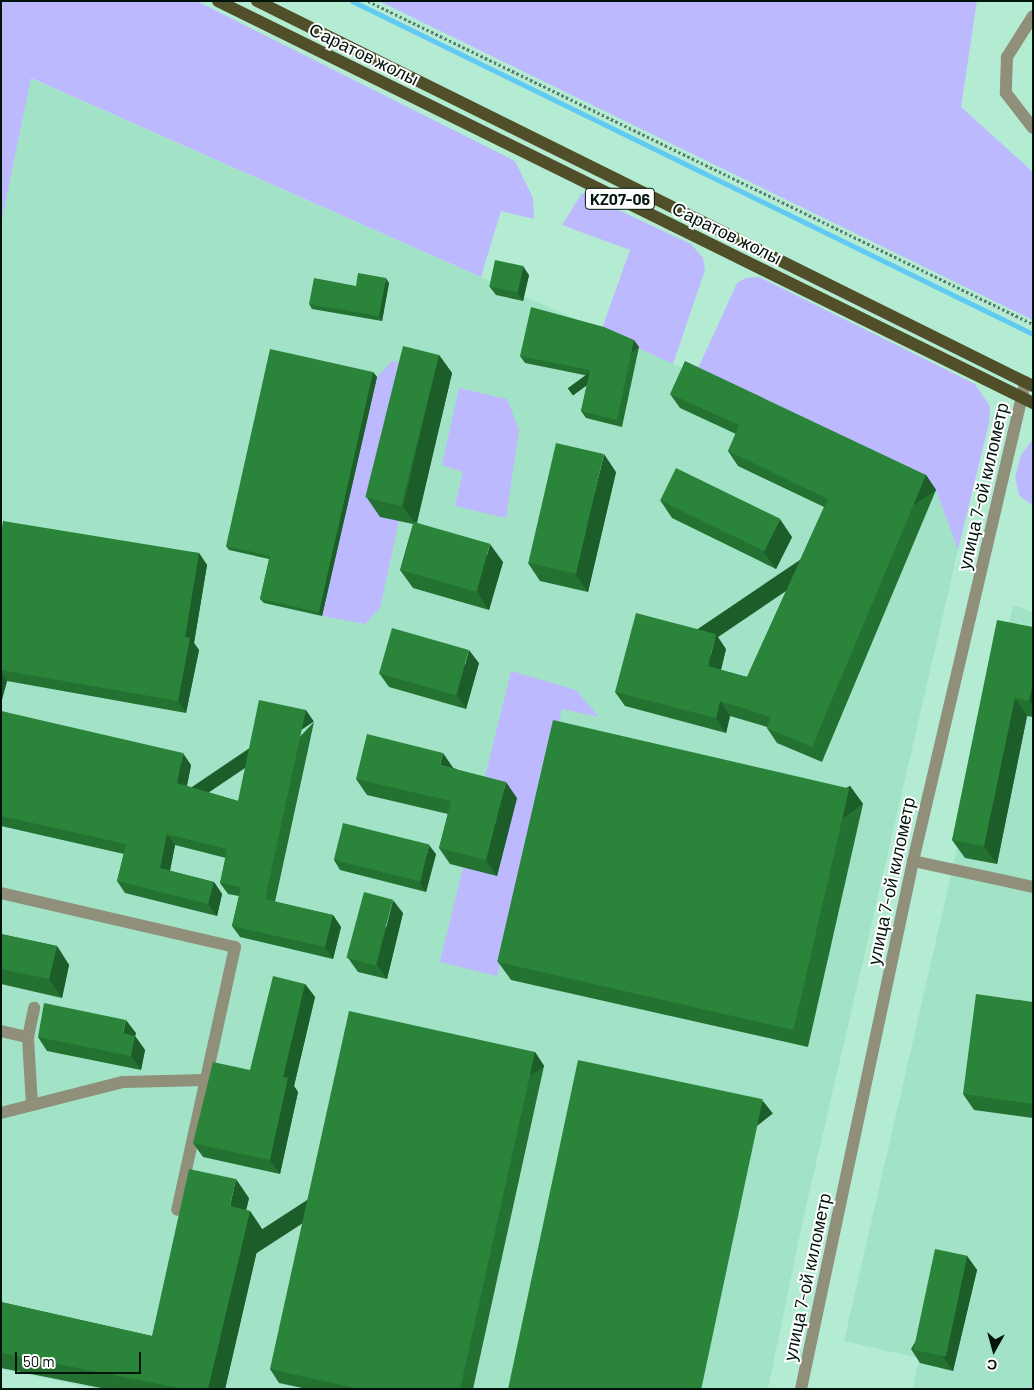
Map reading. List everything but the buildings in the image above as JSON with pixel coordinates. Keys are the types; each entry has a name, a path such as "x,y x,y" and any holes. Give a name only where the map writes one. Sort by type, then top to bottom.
{"main road":[{"name":"Саратов жолы","path":"218,1 1027,401"},
{"name":"Саратов жолы","path":"257,1 743,240 1029,384"}],"street":[{"path":"1033,16 1007,57 1006,92 1033,128"},
{"path":"735,256 743,240"},
{"name":"улица 7-ой километр","path":"801,1389 913,861 1027,401 1029,384"},
{"path":"913,861 1033,887"},
{"path":"1,893 235,947 177,1210"},
{"path":"32,1105 28,1037 34,1008"},
{"path":"1,1031 28,1037"},
{"path":"1,1113 123,1082 206,1080"}],"path":[{"path":"368,1 1033,324"}],"shaded area":[{"path":"1,1 197,1 515,161 533,198 534,219 501,211 481,277 31,78 1,224"},
{"path":"379,1 977,1 961,107 1033,172 1033,320"},
{"path":"30,78 639,347 936,490 958,550 803,1220 768,1389 97,1389 1,1369 1,224"},
{"path":"582,193 691,244 703,258 705,270 673,364 601,331 630,250 562,225"},
{"path":"759,277 975,384 990,406 989,423 958,550 936,490 695,375 737,283 746,278"},
{"path":"392,361 415,365 380,516 399,521 380,608 365,624 322,616 377,377"},
{"path":"459,388 507,399 519,430 506,518 455,506 463,472 442,465"},
{"path":"1033,439 1033,506 1019,495 1015,477 1021,455"},
{"path":"1013,605 1033,612 1033,1389 913,1389 919,1358 844,1341"},
{"path":"511,671 576,690 599,717 562,709 497,976 440,962"}],"waterway":[{"path":"352,1 1033,334"}]}
